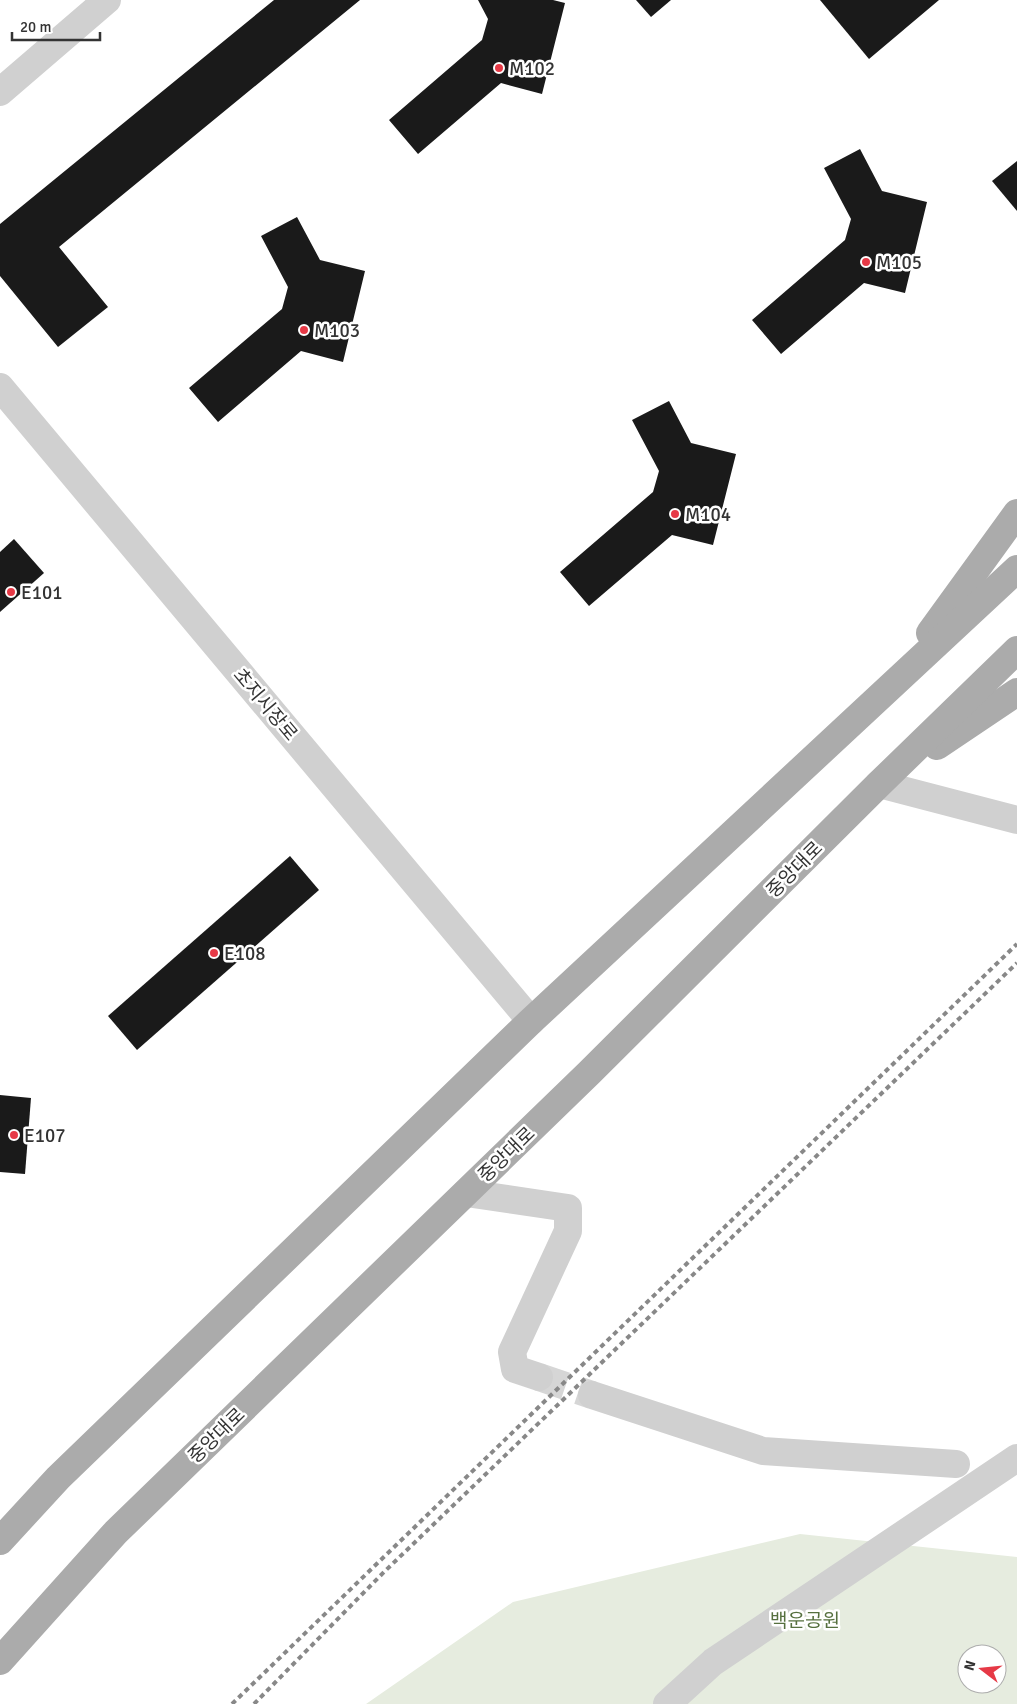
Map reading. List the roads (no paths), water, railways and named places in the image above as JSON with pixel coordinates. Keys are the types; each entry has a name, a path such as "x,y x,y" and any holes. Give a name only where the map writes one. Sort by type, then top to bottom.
{"main road":[{"path":"894,683 1017,513"},
{"path":"0,1541 65,1471 531,1021 1017,569"},
{"name":"중앙대로","path":"0,1661 116,1532 596,1066 879,784 1017,650"},
{"path":"879,784 1017,692"}],"street":[{"path":"0,92 107,0"},
{"name":"초지시장로","path":"0,387 531,1021"},
{"path":"879,784 1017,820"},
{"path":"466,1193 568,1208 568,1231 512,1352 515,1369 539,1377"},
{"path":"592,1395 762,1451 956,1464"},
{"path":"667,1704 713,1662 1017,1458"}],"tunnel":[{"path":"539,1377 592,1395"}],"railway":[{"path":"232,1704 1017,944"},
{"path":"254,1704 384,1572 1017,963"}],"place":[{"name":"M102","path":"499,68"},
{"name":"M105","path":"866,262"},
{"name":"M103","path":"304,330"},
{"name":"M104","path":"675,514"},
{"name":"E101","path":"11,592"},
{"name":"E108","path":"214,953"},
{"name":"E107","path":"14,1135"}],"park label":[{"name":"백운공원","path":"805,1620"}]}
